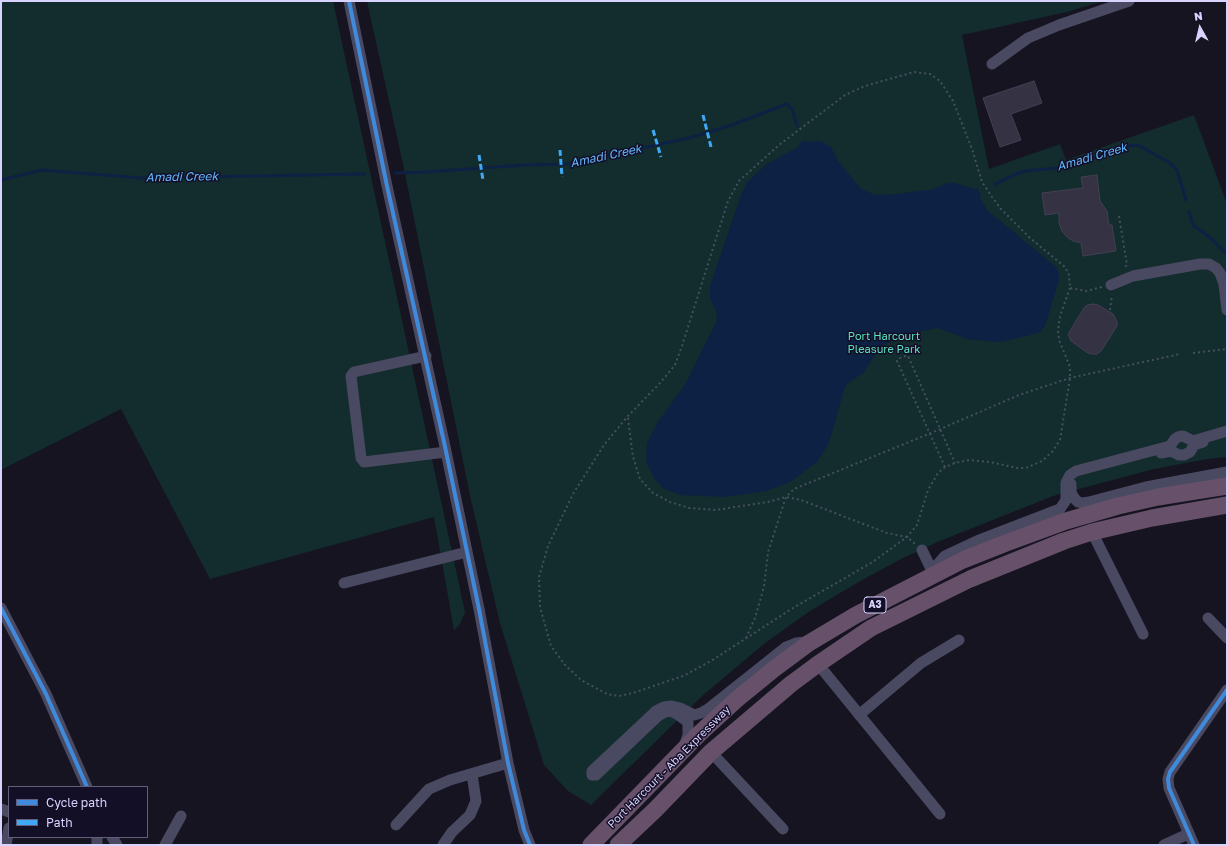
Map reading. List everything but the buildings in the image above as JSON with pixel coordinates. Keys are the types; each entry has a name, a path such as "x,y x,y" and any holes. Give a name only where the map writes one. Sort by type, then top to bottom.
{"highway":[{"name":"Port Harcourt - Aba Expressway","path":"591,845 682,750 736,700 774,669 811,642 856,615 963,560 1066,522 1118,506 1158,497 1227,486"},
{"name":"Port Harcourt - Aba Expressway","path":"618,845 671,794 711,752 791,684 871,628 970,578 1064,541 1092,532 1152,518 1227,505"}],"street":[{"path":"349,1 387,186 426,356 467,552 508,763 524,830 530,845"},
{"path":"992,64 1028,38 1059,25 1129,1"},
{"path":"1111,285 1133,276 1200,264 1209,264 1216,268 1225,284 1227,310"},
{"path":"426,356 354,372 351,376 362,458 364,462 446,452"},
{"path":"1171,448 1179,455 1184,455 1190,452 1194,443 1227,431"},
{"path":"1171,448 1174,439 1183,436 1194,443 1227,436"},
{"path":"1171,448 1079,475 1074,478 1072,482 1071,487 1074,498 1078,502 1089,502 1146,487 1227,472"},
{"path":"934,574 937,565 945,556 977,541 1060,509 1066,500 1066,483 1070,475 1076,471 1171,448"},
{"path":"1092,532 1143,634"},
{"path":"922,550 934,574"},
{"path":"344,583 467,552"},
{"path":"1,608 46,694 87,786"},
{"path":"1208,618 1227,638"},
{"path":"859,715 921,663 959,640"},
{"path":"682,750 688,735 688,722 677,714 665,712 658,716 596,775 592,774 592,771 656,711 664,707 672,706 694,715 701,713 786,647 796,643 811,642"},
{"path":"818,664 940,814"},
{"path":"1194,845 1169,788 1168,779 1170,772 1227,690"},
{"path":"711,752 783,829"},
{"path":"396,825 428,789 508,763"},
{"path":"443,845 452,832 470,815 476,801 472,774"},
{"path":"165,845 181,816"},
{"path":"6,845 8,834"},
{"path":"1164,845 1188,834"}],"path":[{"path":"914,72 930,74 940,81 953,101 972,149 982,182 1001,209 1030,238 1065,267 1069,274 1070,288 1060,316 1058,331 1059,340 1070,367 1070,378 1060,440 1052,452 1042,461 1026,468 1017,468 969,460 945,467 938,474 928,490 917,525 907,537 871,563 793,608 711,661 683,676 633,693 619,696 607,694 582,680 565,666 551,646 540,607 539,577 548,546 573,494 604,446 674,365 682,346 728,201 739,181 779,145 845,95 865,86 914,72"},
{"path":"1110,310 1112,293 1110,278 1115,276 1127,265 1119,216"},
{"path":"1070,288 1086,291 1111,285"},
{"path":"1194,353 1227,349"},
{"path":"628,417 634,457 640,479 653,493 670,502 689,508 716,510 768,502 786,496 794,489 1019,395 1070,378 1180,354"},
{"path":"945,467 931,433 897,361 905,356 908,356 955,463"},
{"path":"786,496 801,500 887,533 907,537 922,550"},
{"path":"745,639 755,618 764,586 768,552 786,496"}],"green space":[{"path":"1,1 333,1 465,612 460,624 454,630 434,517 210,579 121,409 1,470"},
{"name":"Port Harcourt Pleasure Park","path":"367,1 1103,1 1067,12 962,35 989,169 1060,144 1066,160 1194,115 1227,204 1227,457 1207,459 1154,469 1053,496 940,541 903,558 862,580 810,611 765,643 701,697 591,805 568,791 544,765 500,623 470,496 403,164"}],"water":[{"path":"806,140 807,142 820,141 831,147 838,161 861,189 875,195 897,194 933,189 948,183 955,183 974,189 977,188 981,195 980,199 988,211 1056,267 1059,273 1059,280 1045,326 1040,332 998,342 967,339 938,328 907,334 881,346 863,373 847,384 829,443 817,462 790,482 766,491 726,497 680,495 663,488 654,478 646,461 647,443 658,422 686,383 717,320 716,311 710,298 710,286 741,195 747,182 767,164 800,146 798,144"}],"waterway":[{"name":"Amadi Creek","path":"395,173 567,164 689,138 729,126 787,104 792,109 797,126"},
{"name":"Amadi Creek","path":"995,184 1025,171 1068,167 1134,145 1140,146 1170,163 1177,170 1186,200"},
{"name":"Amadi Creek","path":"1,180 42,170 142,178 365,174"},
{"name":"Amadi Creek","path":"1189,212 1193,225 1212,239 1227,255"}],"marked path":[{"path":"703,115 711,147"},
{"path":"653,130 661,157"},
{"path":"560,150 562,177"},
{"path":"479,155 483,180"}],"cycle path":[{"path":"349,1 387,186 444,442 479,609 508,763 524,830 530,845"},
{"path":"1,608 46,694 87,786"},
{"path":"1194,845 1169,788 1168,779 1170,772 1227,690"}]}
